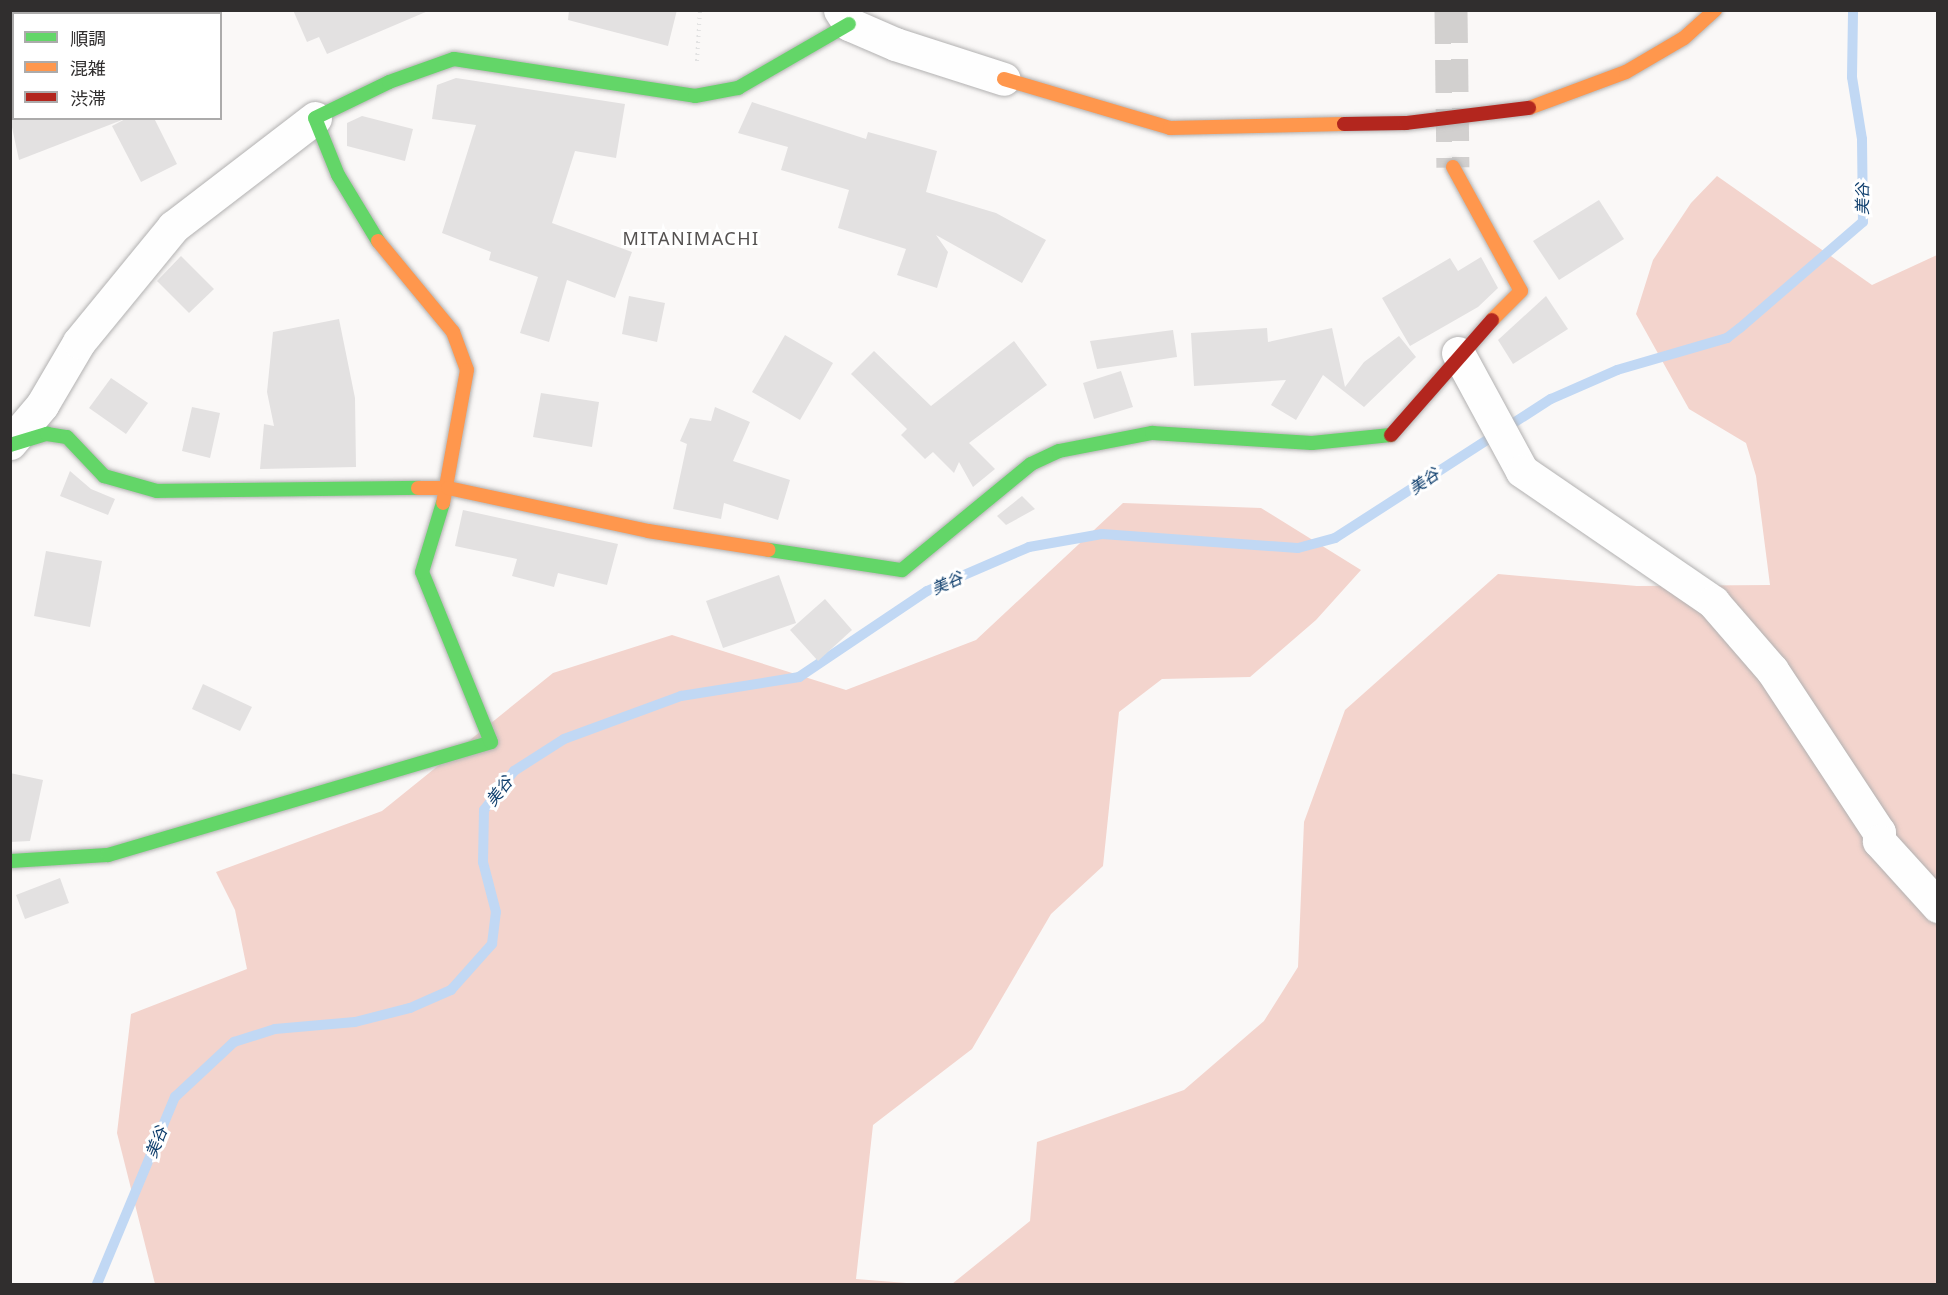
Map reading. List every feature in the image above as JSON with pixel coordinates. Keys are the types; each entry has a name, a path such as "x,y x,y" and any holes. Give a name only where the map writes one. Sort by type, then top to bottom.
{"street":[{"path":"10,444 42,405 79,342 173,227 315,117 389,81 453,59 695,96 738,87 845,17 1004,79 1170,128 1406,123 1535,107 1626,72 1684,38 1716,10"},
{"path":"10,861 108,855 491,742 422,572 448,488 467,370 453,332 371,233 338,175 315,117"},
{"path":"10,444 47,434 67,437 104,476 157,491 448,488 648,531 902,570 1031,464 1059,451 1152,433 1312,443 1391,435 1458,353 1521,291 1453,167"},
{"path":"1458,353 1482,390 1522,471 1713,602 1772,670 1879,832 1879,841 1938,906"}],"path":[{"path":"695,96 700,10"}],"shaded area":[{"path":"11,10 160,10 12,12 11,81"},
{"path":"1717,176 1872,285 1937,255 1937,1284 952,1284 1030,1221 1037,1142 1184,1090 1264,1021 1298,967 1304,822 1345,710 1498,574 1637,586 1770,585 1756,476 1746,443 1689,409 1636,314 1653,260 1691,203"},
{"path":"1123,503 1261,508 1361,570 1316,620 1250,677 1162,679 1119,712 1103,866 1051,914 972,1049 873,1125 856,1279 919,1284 155,1284 117,1133 131,1014 247,969 235,910 216,872 382,811 553,673 672,635 846,690 976,640"}],"building":[{"path":"293,10 428,11 327,54 319,37 307,42"},
{"path":"569,10 677,10 668,46 568,20"},
{"path":"456,78 625,104 616,158 575,151 552,223 632,252 615,298 567,280 549,342 520,333 538,277 489,260 491,252 442,233 476,125 432,119 437,85"},
{"path":"752,102 866,139 868,132 937,151 926,192 996,213 1046,240 1022,283 936,235 948,252 937,288 897,275 906,249 838,228 849,190 781,170 788,147 738,133"},
{"path":"362,116 413,129 405,161 347,146 347,123"},
{"path":"10,118 12,120 122,120 19,160"},
{"path":"123,120 155,120 177,164 141,182 112,126"},
{"path":"1599,200 1624,239 1559,280 1533,241"},
{"path":"181,256 214,289 189,313 157,281"},
{"path":"1481,257 1498,288 1478,307 1410,346 1382,298 1450,258 1458,271"},
{"path":"629,296 665,303 657,342 622,334"},
{"path":"1546,296 1568,329 1513,364 1498,340"},
{"path":"339,319 355,398 356,467 260,469 264,424 274,426 267,392 273,332"},
{"path":"1267,328 1268,342 1332,328 1345,387 1364,362 1399,336 1416,357 1364,407 1323,375 1296,420 1271,405 1286,380 1194,386 1191,333"},
{"path":"1173,330 1177,357 1097,369 1090,341"},
{"path":"785,335 833,363 800,420 752,392"},
{"path":"1014,341 1047,385 969,443 995,469 973,487 959,462 954,473 933,452 925,459 901,435 907,429 851,374 874,351 931,406"},
{"path":"1121,371 1133,407 1094,419 1083,383"},
{"path":"111,378 148,403 126,434 89,408"},
{"path":"541,393 599,402 592,447 533,437"},
{"path":"192,407 220,413 210,458 182,451"},
{"path":"715,407 750,422 733,461 790,480 778,520 724,503 721,519 673,509 687,444 680,441 690,418 711,421"},
{"path":"70,471 91,489 115,499 108,515 60,496"},
{"path":"1022,496 1035,509 1006,525 997,516"},
{"path":"463,510 618,544 607,585 558,573 554,587 512,576 517,559 455,546"},
{"path":"46,551 102,561 90,627 34,616"},
{"path":"779,575 796,623 723,648 706,601"},
{"path":"825,599 852,630 818,661 790,630"},
{"path":"203,684 252,707 240,731 192,709"},
{"path":"10,773 43,780 30,841 10,842"},
{"path":"60,878 69,903 25,919 16,895"}],"waterway":[{"name":"美谷","path":"97,1284 175,1097 234,1042 275,1029 355,1022 410,1008 451,990 492,944 496,912 483,862 484,810 514,771 564,739 681,696 799,677 927,591 1029,547 1102,534 1298,548 1335,538 1551,399 1617,370 1727,338 1863,222 1862,139 1852,77 1853,10"}],"tunnel":[{"path":"1451,10 1453,167"}],"traffic: fast":[{"path":"378,241 338,175 315,118 389,82 454,59 695,96 738,88 849,24"},
{"path":"769,550 902,570 1031,464 1059,451 1152,433 1312,443 1391,435"},
{"path":"10,445 47,434 67,437 104,476 157,491 418,488"},
{"path":"10,861 108,855 491,742 422,572 443,503"}],"traffic: slow":[{"path":"1529,108 1626,72 1684,38 1715,10"},
{"path":"1004,79 1170,128 1344,124"},
{"path":"1453,167 1521,291 1492,320"},
{"path":"378,241 453,332 467,370 443,503"},
{"path":"418,488 448,488 648,531 769,550"}],"traffic: jam":[{"path":"1344,124 1406,123 1529,108"},
{"path":"1391,435 1492,320"}],"district":[{"name":"MITANIMACHI","path":"691,238"}]}
